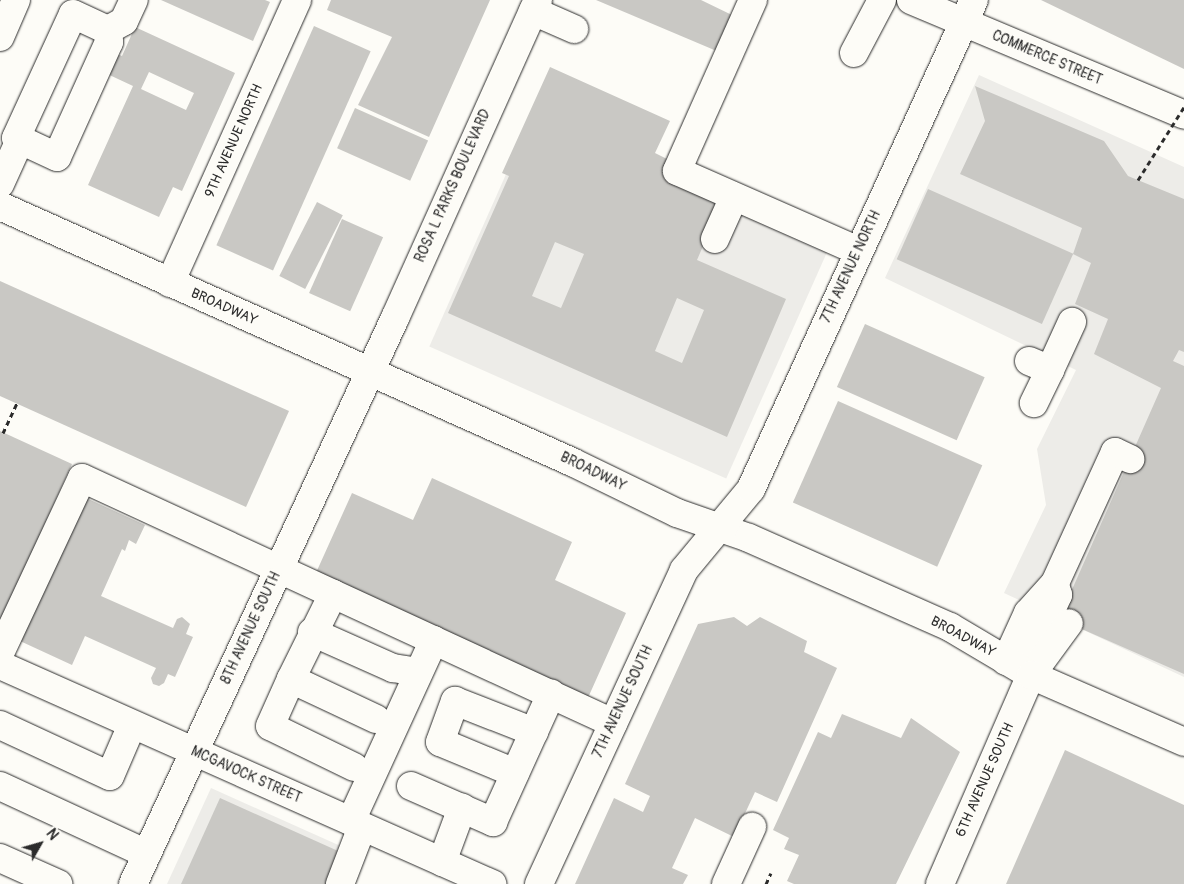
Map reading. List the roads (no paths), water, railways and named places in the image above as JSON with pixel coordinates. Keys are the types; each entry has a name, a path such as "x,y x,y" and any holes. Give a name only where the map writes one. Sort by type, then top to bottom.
{"street":[{"path":"0,37 16,0"},
{"path":"108,30 124,21 134,0"},
{"name":"9TH AVENUE NORTH","path":"170,282 297,0"},
{"path":"753,0 676,171 858,251"},
{"path":"854,53 882,0"},
{"name":"COMMERCE STREET","path":"911,0 969,11 1184,115"},
{"path":"536,5 574,29"},
{"name":"ROSA L PARKS BOULEVARD","path":"369,372 536,5"},
{"name":"7TH AVENUE NORTH","path":"718,527 751,489 969,11"},
{"path":"73,14 108,30 109,42 57,158 16,138 73,14"},
{"path":"0,184 20,140"},
{"path":"715,239 734,197"},
{"name":"BROADWAY","path":"0,206 572,462 677,513 718,527 950,627 1013,665 1184,742"},
{"path":"1034,403 1039,365 1072,322"},
{"name":"8TH AVENUE SOUTH","path":"133,884 369,372"},
{"path":"1013,665 1028,614 1055,583 1115,452 1130,459"},
{"path":"0,653 82,478 613,723"},
{"name":"7TH AVENUE SOUTH","path":"539,884 684,570 718,527"},
{"path":"333,594 312,632 270,726 354,767"},
{"path":"1013,602 1013,665"},
{"path":"1013,665 1069,623"},
{"path":"312,632 393,668 419,672"},
{"path":"347,882 356,824 434,640"},
{"name":"MCGAVOCK STREET","path":"0,665 492,884"},
{"name":"6TH AVENUE SOUTH","path":"940,884 1013,665"},
{"path":"291,679 376,718"},
{"path":"411,786 492,822 551,694"},
{"path":"515,773 440,742 456,701 534,732"},
{"path":"0,725 110,776 132,725"},
{"path":"0,786 147,854"},
{"path":"442,862 462,808"},
{"path":"726,884 752,827"},
{"path":"0,858 58,884"}]}
